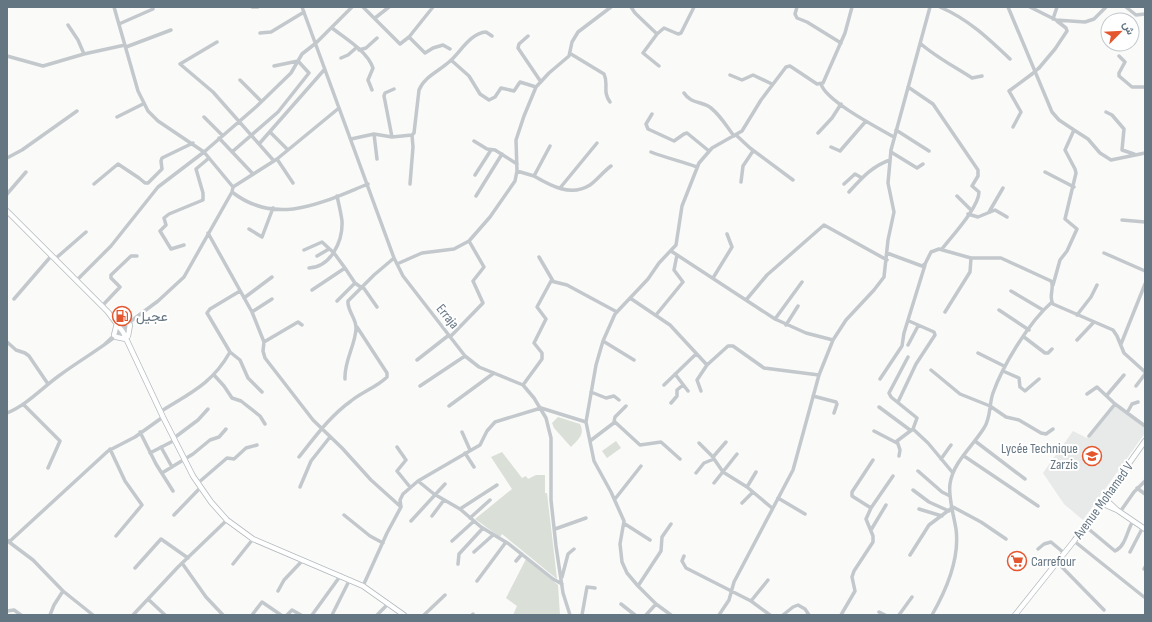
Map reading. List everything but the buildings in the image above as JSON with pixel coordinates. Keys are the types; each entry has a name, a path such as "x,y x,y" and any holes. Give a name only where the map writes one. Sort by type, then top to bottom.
{"main road":[{"path":"7,211 107,311 121,327 161,414 199,485 227,520 253,540 350,579 389,603 404,615"},
{"path":"129,324 127,338 115,336 121,327 129,324"},
{"name":"Avenue Mohamed V","path":"1015,615 1074,541 1145,441"},
{"path":"1104,498 1118,511"},
{"path":"1101,503 1118,511 1144,528"}],"street":[{"path":"114,7 143,104 158,121 193,143 204,152 233,187"},
{"path":"252,7 258,7"},
{"name":"Erraja","path":"302,7 316,43 324,70 397,264 412,289 465,356 479,367 523,385 541,408 546,418 551,438 551,500 564,600 570,615"},
{"path":"76,281 111,246 158,187 204,152 261,101 291,73 302,54 332,28 352,7"},
{"path":"363,7 399,44 409,37 432,7"},
{"path":"374,18 389,7"},
{"path":"397,264 422,253 454,249 469,241 479,232 512,187 517,171 516,140 536,87 571,54 572,42 578,32 611,7"},
{"path":"631,7 635,13 657,34"},
{"path":"659,66 643,53 657,34 664,28 678,34 681,33 694,7"},
{"path":"796,7 795,14 797,18 807,22 841,43"},
{"path":"821,84 829,73 848,24 852,7"},
{"path":"718,615 729,600 734,582 793,470 819,375 833,340 846,320 880,284 886,271 887,253 894,212 888,183 891,152 930,7"},
{"path":"940,7 971,23 1010,59"},
{"path":"1008,7 1052,112 1059,120 1074,132 1088,139 1100,153 1111,160 1118,160 1135,154 1145,153"},
{"path":"1013,128 1021,112 1009,91 1039,68 1055,49 1067,31 1066,28 1055,19 1030,7"},
{"path":"1055,19 1058,7"},
{"path":"1055,19 1091,21 1106,7"},
{"path":"1126,7 1136,15 1145,14"},
{"path":"119,24 154,9"},
{"path":"260,33 271,32 304,12"},
{"path":"68,25 78,40 84,54"},
{"path":"332,28 369,60 374,68 368,77 372,90"},
{"path":"7,56 43,66 84,54 126,46 171,30"},
{"path":"410,184 413,147 412,135 420,88 430,76 451,60 465,45 481,33 486,32 492,36"},
{"path":"528,36 519,44 518,48 541,82"},
{"path":"409,37 425,53 443,45 450,49"},
{"path":"341,58 357,49 366,48 377,38"},
{"path":"217,42 180,64 213,92 275,160 292,182"},
{"path":"921,44 934,55 948,61 972,78 982,76"},
{"path":"571,54 604,74 606,78 605,95 610,102"},
{"path":"1119,56 1125,62 1119,76 1132,87 1145,87"},
{"path":"451,60 469,76 480,94 489,100 495,97 500,88 514,91 520,82 536,87"},
{"path":"274,66 298,61"},
{"path":"232,152 278,112 309,74 309,72 298,61"},
{"path":"671,615 656,604 638,586 627,573 621,558 620,544 624,524 615,499 595,464 586,422 597,360 603,340 617,312 671,251 679,237 682,206 697,167 705,154 744,129 772,84 786,67 790,66 817,84 821,84"},
{"path":"260,144 324,70"},
{"path":"730,75 742,80 753,75 772,84"},
{"path":"240,80 261,101"},
{"path":"821,84 824,90 840,104 894,137"},
{"path":"908,87 933,104 978,170 978,176 972,186 979,194 971,210 942,249"},
{"path":"392,137 384,96 386,93 394,89"},
{"path":"684,93 692,102 703,104 712,109 735,136 793,180"},
{"path":"117,117 143,104"},
{"path":"818,133 832,118 840,104"},
{"path":"7,413 23,404 48,384 106,344 115,336 121,327 129,324 166,295 184,277 232,192 233,187 275,160 339,108"},
{"path":"7,158 22,150 77,111"},
{"path":"278,112 284,118"},
{"path":"1106,112 1112,115 1124,129 1122,150 1135,154"},
{"path":"652,114 646,124 648,129 674,141 687,133 710,151"},
{"path":"204,117 232,152 253,174"},
{"path":"831,147 840,151 866,121"},
{"path":"896,130 929,151"},
{"path":"932,615 945,592 952,567 956,537 949,488 953,473 986,424 993,393 1004,366 1043,310 1052,302 1053,285 1060,260 1067,251 1077,229 1065,219 1074,187 1076,169 1065,150 1074,132"},
{"path":"271,133 288,150"},
{"path":"351,139 374,134 392,137 412,135"},
{"path":"374,134 377,159"},
{"path":"474,141 502,154 517,164"},
{"path":"94,184 118,164 137,176 144,183 148,184 162,170 162,158 193,143"},
{"path":"560,188 597,143"},
{"path":"534,176 550,146"},
{"path":"475,175 492,150"},
{"path":"741,182 743,166 753,151"},
{"path":"650,152 697,167"},
{"path":"891,152 917,168 924,164"},
{"path":"476,196 502,154"},
{"path":"184,245 171,248 160,231 166,224 164,218 169,214 203,200 203,193 196,169 209,158"},
{"path":"849,192 876,166 890,160"},
{"path":"517,171 534,176 569,191 586,186 611,166"},
{"path":"7,194 26,172"},
{"path":"1045,172 1074,187"},
{"path":"844,184 855,174 862,178"},
{"path":"232,192 250,204 273,208 303,208 368,184"},
{"path":"989,212 1003,188"},
{"path":"309,268 319,267 329,260 334,253 342,228 337,196"},
{"path":"957,196 971,210"},
{"path":"249,230 262,236 273,208"},
{"path":"968,214 978,217 996,210 1007,217"},
{"path":"1122,220 1145,222"},
{"path":"746,300 767,275 824,225 887,260"},
{"path":"14,299 53,257 86,232"},
{"path":"208,233 252,312 264,342 263,351 265,358 302,408 321,429 371,480 401,507"},
{"path":"714,278 732,247 727,234"},
{"path":"417,360 450,336 483,303 473,281 484,267 469,241"},
{"path":"304,250 320,242 329,249 334,253 355,283 363,288 377,307"},
{"path":"317,256 329,249"},
{"path":"880,379 902,346 904,333 909,321 924,265 931,252 936,249 942,249 971,258 1001,258 1048,279 1053,285"},
{"path":"671,251 775,318 806,333 833,340"},
{"path":"1104,252 1145,271"},
{"path":"887,253 922,266 924,265"},
{"path":"656,315 683,282 674,270 677,255"},
{"path":"102,306 120,287 111,278 111,275 131,256 137,256"},
{"path":"539,257 553,281 588,294 617,312"},
{"path":"299,457 321,429 351,401 387,377 387,373 357,327 348,304 374,275 394,258"},
{"path":"945,312 970,272 971,258"},
{"path":"312,290 345,268"},
{"path":"244,298 272,277"},
{"path":"523,385 542,359 542,353 534,343 546,319 537,307 553,281"},
{"path":"775,318 802,282"},
{"path":"337,301 355,283"},
{"path":"1121,344 1145,284"},
{"path":"1077,315 1091,297 1097,285"},
{"path":"240,291 210,309 207,313 230,352 240,360 248,378 262,392"},
{"path":"1012,291 1043,310"},
{"path":"630,298 670,325 708,365"},
{"path":"252,312 272,299"},
{"path":"1052,302 1077,315 1113,330 1126,356 1145,373 1136,386"},
{"path":"786,324 798,306"},
{"path":"999,310 1029,330"},
{"path":"898,402 916,364 935,335 934,332 909,321"},
{"path":"264,342 298,322 302,325"},
{"path":"1077,340 1094,322"},
{"path":"908,345 918,326"},
{"path":"345,379 348,357 357,327"},
{"path":"1024,337 1046,353 1052,349"},
{"path":"603,340 634,360"},
{"path":"7,342 16,350 27,354 48,384"},
{"path":"701,391 697,380 708,365 728,346 733,346 764,368 819,375"},
{"path":"93,615 63,591 33,560 8,541 110,449 127,442 161,414 208,382 230,352"},
{"path":"978,353 1004,366"},
{"path":"664,385 696,354"},
{"path":"420,386 465,356"},
{"path":"897,443 912,429 917,418 890,396 889,391 908,357"},
{"path":"931,370 960,394 990,406 1006,417 1019,420 1041,433 1046,434 1054,429"},
{"path":"1003,371 1019,378 1020,388 1025,391 1039,379"},
{"path":"449,406 494,373"},
{"path":"675,374 688,391"},
{"path":"214,375 224,386 230,396 241,401 260,416 265,424"},
{"path":"1107,395 1124,375"},
{"path":"671,403 677,396 677,390 683,385"},
{"path":"1087,394 1096,387 1107,395 1115,404 1145,426"},
{"path":"591,392 606,398 614,396 619,400"},
{"path":"813,396 836,402 837,404 834,413"},
{"path":"1127,413 1132,404 1138,402"},
{"path":"23,404 60,441 48,468"},
{"path":"1089,436 1115,404"},
{"path":"590,441 614,422 615,417 626,406"},
{"path":"879,407 925,439 953,473"},
{"path":"363,586 401,507 401,498 410,487 418,481 482,443 487,431 495,422 541,408 586,422"},
{"path":"150,453 174,439 200,418 208,409"},
{"path":"614,422 640,445 661,442 680,459"},
{"path":"162,472 185,459 210,440 219,437 226,429"},
{"path":"874,430 897,443 900,450 899,456"},
{"path":"140,432 150,453 173,491"},
{"path":"462,432 470,450"},
{"path":"300,487 312,461 330,437"},
{"path":"975,441 1025,479"},
{"path":"696,473 704,462 714,458 726,442"},
{"path":"699,444 714,458 722,472 748,487 772,508"},
{"path":"174,515 199,485 227,458 234,459 246,448 256,445"},
{"path":"941,459 951,445"},
{"path":"160,447 172,467"},
{"path":"397,447 406,460 397,471 410,487"},
{"path":"110,449 125,481 142,505 116,536"},
{"path":"465,453 474,467"},
{"path":"714,483 737,454"},
{"path":"964,456 1038,506"},
{"path":"871,508 852,496 852,492 873,460"},
{"path":"615,499 641,466"},
{"path":"918,471 942,492 950,496"},
{"path":"748,487 756,472"},
{"path":"841,615 855,591 852,577 854,571 873,542 871,530 866,519 871,508 893,476"},
{"path":"418,481 434,494 460,509 483,528 506,542 562,584"},
{"path":"1118,511 1137,488 1145,481"},
{"path":"411,521 434,494 445,484"},
{"path":"460,509 497,485"},
{"path":"1137,488 1145,494"},
{"path":"913,490 929,502 949,510"},
{"path":"742,503 753,492"},
{"path":"778,498 805,514"},
{"path":"432,516 444,500"},
{"path":"470,518 490,500"},
{"path":"871,530 886,505"},
{"path":"910,555 929,526 953,508"},
{"path":"953,508 981,522 1006,539"},
{"path":"919,509 942,516"},
{"path":"344,515 370,536 383,542"},
{"path":"555,529 586,518"},
{"path":"133,615 182,563 227,520"},
{"path":"452,541 474,521"},
{"path":"1085,526 1115,551 1118,550 1133,521"},
{"path":"624,524 650,540"},
{"path":"638,586 661,551 662,537 671,524"},
{"path":"458,564 459,554 483,528"},
{"path":"1130,552 1144,528"},
{"path":"474,552 493,535"},
{"path":"135,568 161,539 188,558"},
{"path":"233,564 253,540"},
{"path":"1074,541 1144,597"},
{"path":"477,581 506,542"},
{"path":"1038,549 1044,544 1051,542 1064,553"},
{"path":"561,578 568,554 574,549"},
{"path":"516,561 522,554"},
{"path":"684,556 683,565 686,568 732,590 751,601 770,615"},
{"path":"278,591 284,580 303,560"},
{"path":"1057,562 1104,610"},
{"path":"182,563 206,597 224,615"},
{"path":"312,615 341,575"},
{"path":"332,615 350,579"},
{"path":"751,601 768,580"},
{"path":"582,615 587,587 595,588"},
{"path":"50,615 54,603 63,591"},
{"path":"424,615 445,595"},
{"path":"899,615 912,597"},
{"path":"148,599 165,615"},
{"path":"252,615 262,602 281,615"},
{"path":"377,615 389,603"},
{"path":"622,604 634,615"},
{"path":"646,615 656,604"},
{"path":"783,615 798,605 805,609 808,615"},
{"path":"7,611 14,610 21,615"},
{"path":"287,615 292,610 301,615"},
{"path":"879,612 885,615"}],"shaded area":[{"name":"Lycée Technique Zarzis","path":"1115,406 1145,427 1145,433 1083,520 1064,504 1043,473 1073,431 1087,438"},
{"path":"558,417 580,424 582,431 581,434 579,439 571,447 554,428 552,423"},
{"path":"616,441 621,448 607,458 602,451"},
{"path":"502,452 522,478 526,476 528,479 536,475 545,475 545,493 547,493 557,579 502,534 500,537 475,519 512,489 491,457"},
{"path":"526,559 558,585 560,615 513,615 517,606 506,598"}],"place":[{"name":"عجيل","path":"122,316"},
{"name":"Lycée Technique Zarzis","path":"1092,456"},
{"name":"Carrefour","path":"1017,561"}]}
